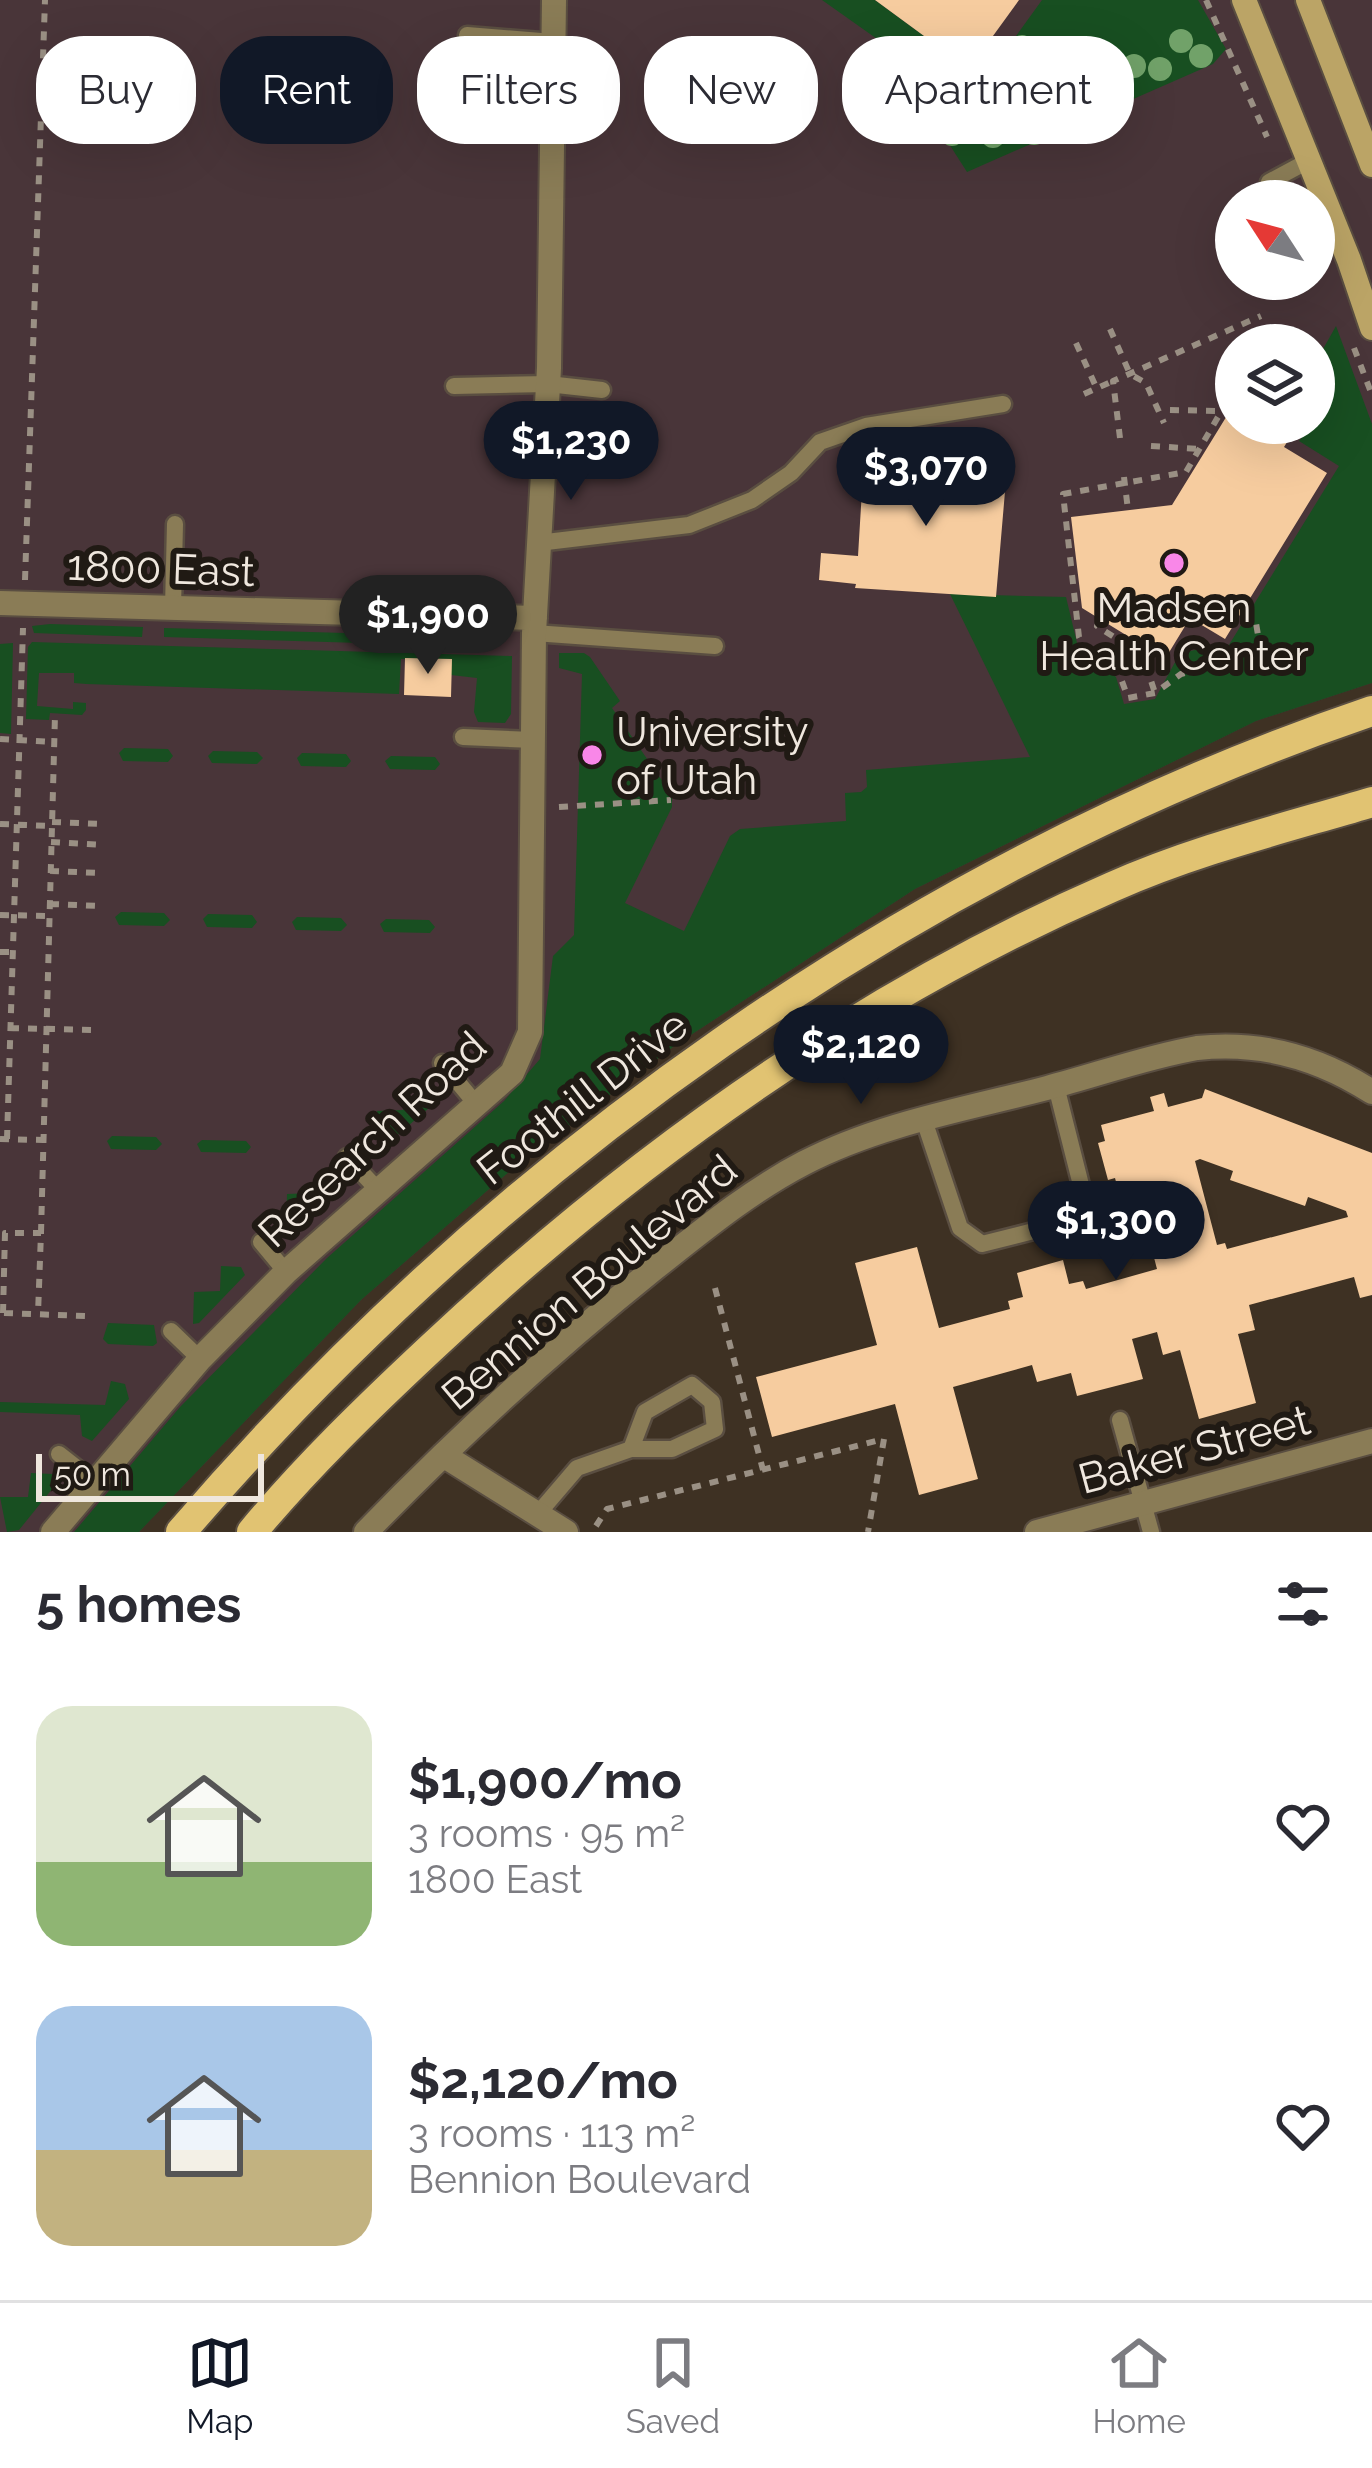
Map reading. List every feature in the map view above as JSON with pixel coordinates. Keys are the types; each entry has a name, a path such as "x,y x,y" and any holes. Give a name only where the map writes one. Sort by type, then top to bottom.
{"main road":[{"path":"1244,0 1372,328"},
{"path":"1308,0 1372,165"},
{"name":"Foothill Drive","path":"181,1532 282,1418 444,1261 529,1187 680,1070 844,963 1032,857 1154,797 1372,711"},
{"path":"252,1532 370,1406 488,1294 610,1191 736,1097 865,1015 1113,886 1208,851 1372,802"}],"street":[{"name":"Research Road","path":"553,36 554,0"},
{"name":"Research Road","path":"53,1532 200,1359 286,1272 512,1073 530,1032 534,626 548,384 552,144"},
{"name":"1800 East","path":"0,603 534,626"},
{"name":"Bennion Boulevard","path":"366,1532 582,1327 763,1186 807,1162 862,1138 923,1120 1166,1054 1230,1044 1303,1057 1372,1092"},
{"name":"Baker Street","path":"1037,1532 1372,1441"},
{"path":"443,1455 566,1532"}],"lane":[{"path":"466,34 488,36"},
{"path":"1276,178 1310,160"},
{"path":"454,386 548,384 602,390"},
{"path":"538,543 689,525 752,500 790,473 820,442 866,426 1004,404"},
{"path":"173,608 175,524"},
{"path":"534,626 715,646"},
{"path":"463,736 533,740"},
{"path":"442,1063 476,1104"},
{"path":"923,1120 960,1228 982,1244 1057,1226 1082,1189 1056,1086"},
{"path":"347,1157 377,1189"},
{"path":"260,1242 286,1272"},
{"path":"171,1330 200,1359"},
{"path":"536,1516 577,1468 631,1449 672,1449 715,1429 712,1402 692,1385 645,1412 631,1449"},
{"path":"1120,1420 1151,1532"},
{"path":"59,1454 96,1483"}],"path":[{"path":"25,584 45,0"},
{"path":"1206,0 1276,178"},
{"path":"1084,394 1262,316"},
{"path":"1110,329 1130,374 1145,383 1164,423"},
{"path":"1076,344 1097,388"},
{"path":"1113,381 1120,438"},
{"path":"1170,410 1215,411"},
{"path":"1215,422 1186,472 1063,494 1077,622 1084,647 1120,673 1128,698 1155,693 1181,674 1261,653 1256,623 1241,612"},
{"path":"1151,446 1200,448"},
{"path":"1125,481 1128,510"},
{"path":"1101,620 1097,626 1142,656 1155,693"},
{"path":"23,628 3,1139 43,1140"},
{"path":"38,1314 55,715"},
{"path":"0,739 54,742"},
{"path":"532,808 671,800"},
{"path":"0,824 104,824"},
{"path":"51,842 103,845"},
{"path":"50,871 102,874"},
{"path":"50,904 100,906"},
{"path":"0,915 50,916"},
{"path":"0,952 12,952"},
{"path":"0,1013 10,1013"},
{"path":"10,1028 96,1030"},
{"path":"40,1234 3,1233 2,1313 86,1316"},
{"path":"715,1288 763,1470"},
{"path":"596,1526 608,1509 884,1439 868,1532"}],"shaded area":[{"name":"University of Utah","path":"0,0 1372,0 1372,683 1256,721 915,889 677,1044 517,1165 361,1300 139,1532 0,1532"}],"green space":[{"path":"822,0 875,0 924,36 873,36"},
{"path":"1042,0 1198,0 1226,49 1213,64 1134,99 1134,36 1016,36"},
{"path":"949,144 1031,144 967,172"},
{"path":"1335,328 1372,424 1372,683 1256,721 915,889 677,1044 517,1165 361,1300 139,1532 74,1532 180,1407 327,1258 504,1101 540,1059 553,956 574,935 582,674 559,668 559,653 590,657 620,701 612,708 672,795 672,807 625,903 684,931 730,836 740,829 846,821 845,793 867,787 866,770 1030,757 950,594 1066,597 1078,647 1116,677 1124,704 1155,699 1180,653 1205,648 1224,653 1339,466 1304,444 1335,444"},
{"path":"32,626 143,627 142,637 34,633"},
{"path":"164,628 493,637 492,647 164,637"},
{"path":"32,642 512,656 511,714 505,723 478,722 474,712 477,678 451,675 451,659 401,659 399,694 86,684 74,683 74,673 39,673 37,706 73,709 73,702 86,703 86,710 82,715 50,713 49,720 26,719"},
{"path":"13,643 11,734 0,733 0,644"},
{"path":"124,748 168,749 173,756 168,762 123,761 119,753"},
{"path":"213,751 257,752 263,758 257,764 212,763 208,756"},
{"path":"302,753 346,754 351,761 346,767 301,766 297,758"},
{"path":"391,756 435,757 440,764 435,770 390,769 385,761"},
{"path":"121,912 164,913 170,920 164,926 119,925 115,917"},
{"path":"208,914 252,915 257,922 252,928 207,927 203,919"},
{"path":"297,917 341,918 347,925 341,931 296,930 292,922"},
{"path":"386,919 429,920 435,927 430,933 384,932 380,924"},
{"path":"404,1096 427,1097 429,1108 388,1143 377,1144 377,1111 403,1110"},
{"path":"112,1136 156,1137 162,1144 156,1150 111,1149 107,1141"},
{"path":"202,1140 246,1141 251,1147 246,1153 201,1152 197,1144"},
{"path":"332,1181 334,1191 296,1228 286,1227 287,1194 311,1193 313,1182"},
{"path":"221,1266 241,1267 245,1275 193,1324 194,1292 220,1291"},
{"path":"108,1323 154,1325 157,1343 108,1344 103,1339"},
{"path":"111,1381 125,1384 129,1399 92,1441 82,1436 80,1415 0,1412 0,1402 105,1405"},
{"path":"31,1473 52,1474 57,1483 19,1530 7,1532 0,1497 28,1497"}],"building":[{"path":"875,0 1019,0 993,36 924,36"},
{"name":"Madsen Health Center","path":"1215,435 1215,444 1286,444 1327,473 1225,639 1190,618 1165,659 1082,608 1071,517 1172,505"},
{"path":"864,457 1007,468 996,597 855,588 856,584 819,580 821,553 858,556"},
{"path":"405,658 452,659 451,697 404,695"},
{"path":"1205,1089 1372,1153 1372,1295 1360,1298 1354,1277 1249,1305 1255,1330 1238,1334 1256,1403 1199,1419 1180,1350 1163,1355 1157,1332 1132,1339 1143,1379 1077,1396 1071,1373 1037,1382 1032,1365 953,1387 978,1479 919,1495 895,1404 772,1437 756,1377 877,1345 855,1263 917,1247 939,1328 1010,1309 1008,1301 1023,1297 1017,1273 1063,1260 1069,1284 1083,1281 1086,1289 1157,1269 1136,1189 1119,1193 1115,1178 1108,1180 1098,1143 1105,1141 1101,1125 1154,1111 1150,1097 1164,1093 1168,1107 1202,1098","holes":["1195,1161 1233,1171 1230,1180 1305,1206 1308,1197 1346,1211 1348,1217 1227,1249 1225,1243 1217,1245"]}],"place":[{"name":"Madsen Health Center","path":"1174,563"},
{"name":"University of Utah","path":"592,755"}]}
